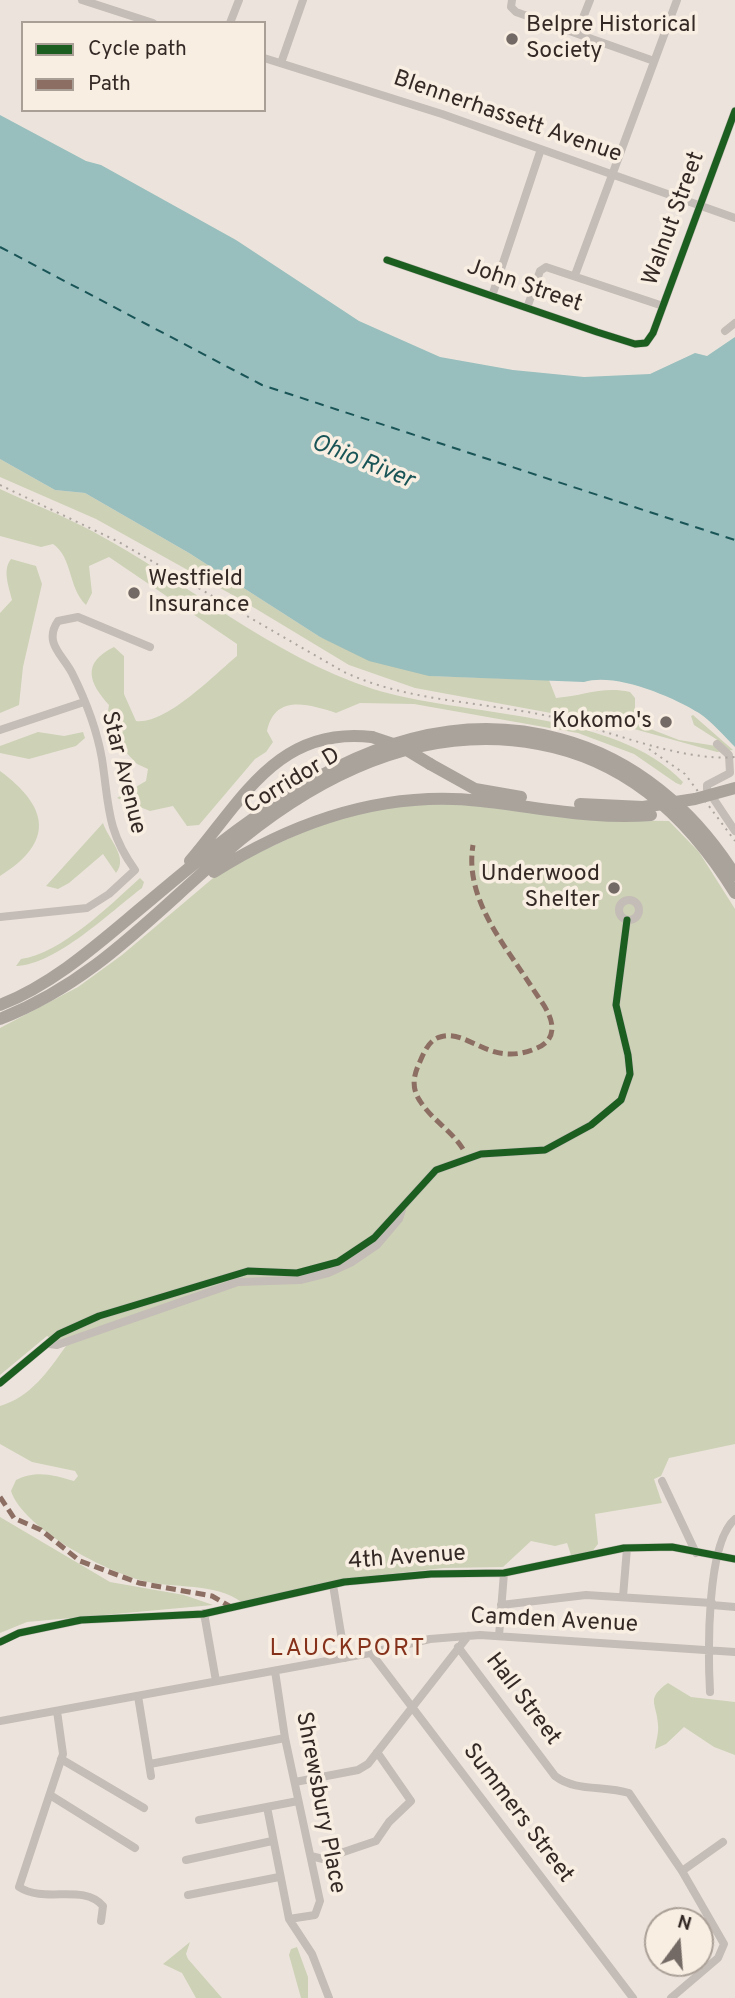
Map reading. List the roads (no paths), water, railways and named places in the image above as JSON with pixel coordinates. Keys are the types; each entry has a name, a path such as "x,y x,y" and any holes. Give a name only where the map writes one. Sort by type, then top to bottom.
{"highway":[{"name":"Corridor D","path":"0,1005 54,977 274,802 332,767 405,740 482,729 551,736 591,749 632,769 690,816 735,875"},
{"path":"171,882 277,760 307,743 325,738 372,737 402,747 463,784 490,793 596,806 647,811 735,788"},
{"name":"Corridor D","path":"0,1019 55,994 99,965 222,856 278,811 330,779 415,747 468,739 500,739 575,753 636,783 687,827 735,893"},
{"path":"192,885 253,847 289,830 338,813 381,804 463,799 600,815 647,811 735,796"}],"street":[{"path":"82,0 147,21"},
{"path":"231,21 239,0"},
{"path":"281,63 303,0"},
{"path":"577,33 590,0"},
{"path":"575,275 677,0"},
{"path":"511,3 516,12 654,61"},
{"name":"Blennerhassett Avenue","path":"266,59 541,149 735,218"},
{"name":"Walnut Street","path":"649,341 735,111"},
{"path":"492,296 541,149"},
{"name":"John Street","path":"387,260 635,344 649,341"},
{"path":"527,308 541,269 548,267 663,306"},
{"path":"725,331 735,323"},
{"name":"Star Avenue","path":"0,917 88,908 109,894 135,870 116,837 104,797 96,735 69,666 55,649 52,636 58,621 78,617 150,648"},
{"path":"0,730 84,702"},
{"path":"718,744 729,755 730,773 707,785 707,789 735,831"},
{"path":"49,1344 57,1345 252,1280 300,1280 328,1273 365,1254 400,1219 403,1206 436,1170 455,1161 481,1154 545,1150 591,1125 621,1100 630,1065 616,1003 627,920"},
{"path":"0,1383 78,1324 248,1270 297,1273 326,1267 351,1256 382,1235"},
{"path":"195,1285 199,1296"},
{"path":"662,1481 696,1553"},
{"path":"710,1692 708,1650 715,1557 725,1527 735,1519"},
{"name":"4th Avenue","path":"0,1642 19,1633 81,1620 204,1613 332,1585 431,1574 504,1573 627,1548 672,1547 735,1559"},
{"path":"623,1597 627,1548"},
{"path":"499,1636 504,1573"},
{"path":"332,1585 345,1658"},
{"path":"501,1605 586,1595 735,1607"},
{"path":"204,1613 216,1681"},
{"path":"295,1783 358,1770 368,1764 468,1636"},
{"name":"Camden Avenue","path":"0,1721 345,1658 430,1639 499,1636 735,1652"},
{"name":"Hall Street","path":"458,1647 555,1776 575,1787 596,1786 629,1793 682,1871"},
{"name":"Summers Street","path":"371,1653 634,1998"},
{"name":"Shrewsbury Place","path":"275,1671 285,1738 319,1910 315,1915 289,1919"},
{"path":"138,1696 151,1776"},
{"path":"57,1711 61,1759 19,1887 40,1895 81,1894 97,1899 103,1906 100,1921"},
{"path":"150,1764 285,1738"},
{"path":"310,1856 323,1859 376,1841 389,1822 411,1801 377,1752"},
{"path":"61,1759 144,1808"},
{"path":"50,1795 135,1848"},
{"path":"199,1820 298,1801"},
{"path":"267,1807 289,1919 312,1954 329,1998"},
{"path":"186,1860 272,1841"},
{"path":"671,1998 718,1958 724,1944 682,1871 723,1842"},
{"path":"188,1895 279,1877"}],"water":[{"name":"Ohio River","path":"0,115 86,161 101,165 236,240 359,321 440,357 513,370 584,377 650,374 695,353 707,356 735,337 735,747 699,713 659,693 626,683 611,680 584,682 429,676 369,661 320,637 189,553 85,493 55,490 0,459"}],"railway":[{"path":"0,485 119,542 344,672 369,682 444,700 548,716 690,754 735,757"},
{"path":"649,749 685,774 735,841"}],"place":[{"name":"Belpre Historical Society","path":"512,39"},
{"name":"Westfield Insurance","path":"134,593"},
{"name":"Kokomo's","path":"666,722"},
{"name":"Underwood Shelter","path":"614,888"}],"district":[{"name":"LAUCKPORT","path":"348,1650"}]}
